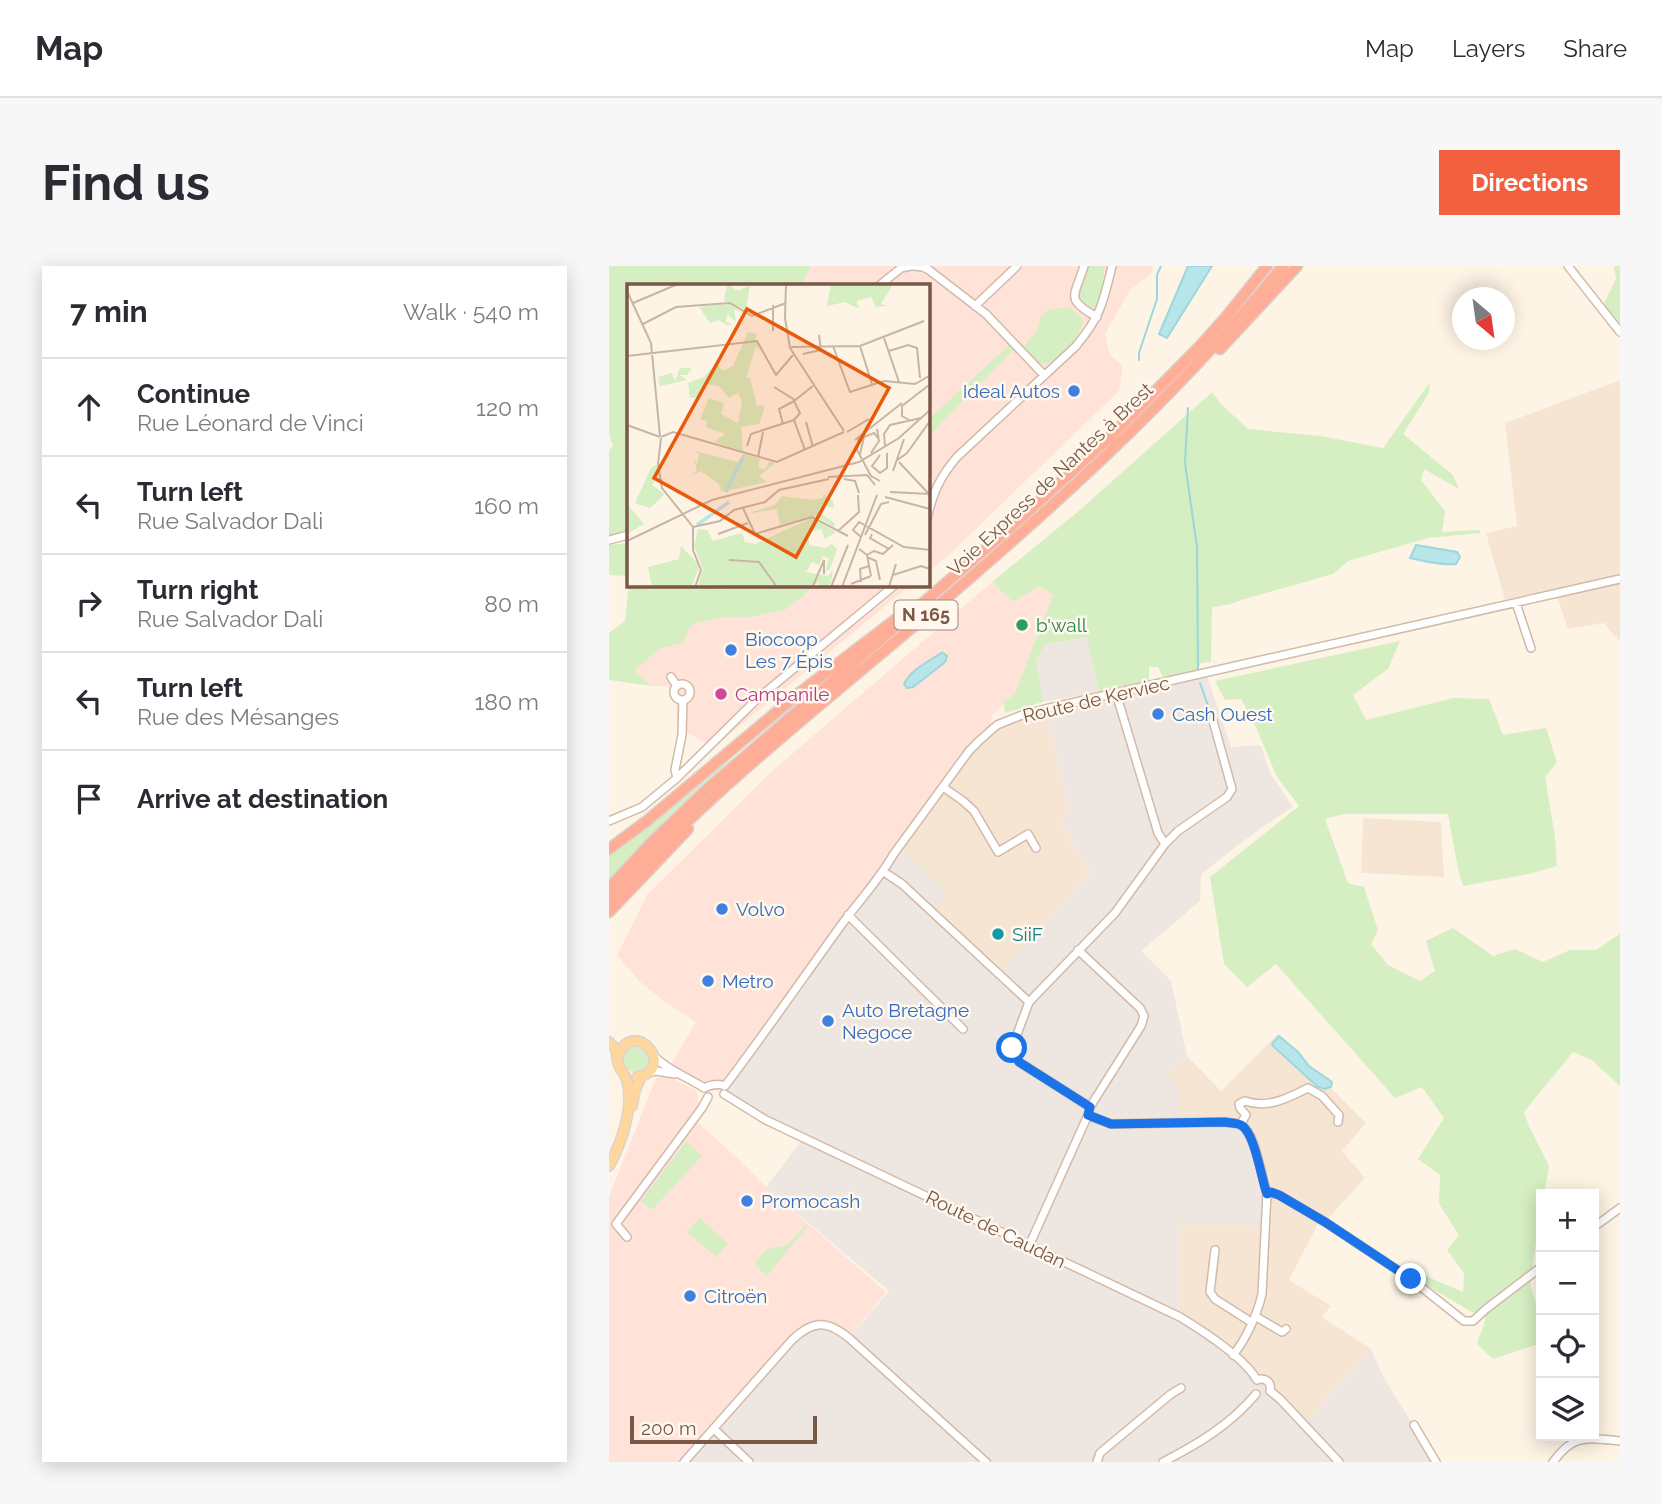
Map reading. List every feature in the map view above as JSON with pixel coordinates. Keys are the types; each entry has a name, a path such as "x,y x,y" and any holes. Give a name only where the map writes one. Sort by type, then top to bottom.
{"highway":[{"name":"Voie Express de Nantes à Brest","path":"609,887 721,777 1066,478 1159,389 1226,317 1267,266"},
{"name":"Voie Express de Nantes à Brest","path":"609,902 679,828 752,762 1012,541 1097,465 1199,362 1283,266"},
{"path":"1199,362 1216,354 1297,266"},
{"path":"609,849 641,826 798,694 951,575 967,566"},
{"name":"N 165","path":"609,912 668,849 744,776 752,762"}],"main road":[{"path":"609,1042 616,1050 619,1066 628,1083 627,1114 621,1140 609,1166"},
{"path":"609,1173 625,1141 633,1100 644,1075 653,1064 654,1056 645,1044 633,1042 623,1047 618,1058"},
{"path":"624,1073 631,1077 644,1075"}],"street":[{"path":"881,284 901,268 912,266 929,270 986,314 1044,375"},
{"path":"975,306 1017,266"},
{"path":"1084,266 1074,293 1075,300 1097,317"},
{"path":"929,511 934,491 943,473 957,457 1076,346 1097,317 1112,266"},
{"path":"1568,266 1620,332"},
{"path":"609,540 627,535"},
{"name":"Route de Kerviec","path":"722,1090 848,915 884,872 893,855 969,751 997,725 1021,715 1620,579"},
{"path":"609,821 642,807 677,778 756,700 894,586"},
{"path":"1516,603 1531,648"},
{"path":"671,677 677,686 675,694 683,700"},
{"path":"677,686 684,684 690,689 689,696 683,700"},
{"path":"1117,693 1158,833 1165,844"},
{"path":"677,778 675,770 683,735 683,700"},
{"path":"1213,721 1232,789 1227,797 1178,831 1165,844 1115,913 1029,1002 1012,1048 1019,1062 1111,1124 1224,1122 1240,1125 1247,1131 1253,1142 1267,1194 1262,1294 1259,1309 1233,1354"},
{"path":"943,787 974,811 998,852 1028,834 1036,848"},
{"path":"884,872 902,884 1029,1002"},
{"path":"848,915 964,1029"},
{"path":"1029,1246 1089,1111 1141,1026 1144,1016 1140,1008 1078,950"},
{"path":"654,1056 680,1075 706,1087 722,1090"},
{"path":"644,1075 656,1072 680,1075"},
{"path":"706,1087 703,1094 709,1097"},
{"path":"1240,1125 1246,1115 1240,1104 1245,1101 1252,1104 1280,1102 1308,1088 1322,1096 1339,1115 1338,1122"},
{"path":"627,1237 616,1224 709,1097 722,1090"},
{"name":"Route de Caudan","path":"722,1090 765,1119 1195,1326 1233,1354 1252,1371 1257,1380 1268,1381 1270,1391 1339,1462"},
{"path":"1267,1194 1271,1192 1279,1195 1334,1228 1411,1279 1464,1321 1473,1321 1536,1271"},
{"path":"1599,1223 1620,1208"},
{"path":"1215,1250 1210,1292 1215,1299 1282,1332 1286,1329"},
{"path":"684,1462 803,1329 815,1324 837,1328 986,1462"},
{"path":"1256,1394 1253,1387 1257,1380"},
{"path":"1097,1462 1100,1453 1181,1388"},
{"path":"1256,1394 1264,1396 1270,1391"},
{"path":"1163,1462 1199,1443 1228,1422 1256,1394"},
{"path":"1414,1425 1436,1462"},
{"path":"714,1429 749,1462"},
{"path":"1552,1462 1566,1447 1582,1438 1620,1441"}],"shaded area":[{"path":"811,266 1153,266 1150,275 1130,290 1105,334 1110,355 1123,366 1119,391 929,571 929,284 802,284"},
{"path":"1620,380 1619,641 1604,623 1568,629 1555,590 1532,597 1531,594 1505,600 1486,533 1517,526 1505,423"},
{"path":"992,582 1013,602 1039,586 1053,595 1015,693 992,715 989,731 979,740 721,1090 708,1091 679,1075 672,1063 696,1022 639,981 617,955 647,895 770,773"},
{"path":"813,586 910,586 714,747 677,727 676,703 668,686 652,686 635,672 661,648 683,643 695,623 785,610"},
{"path":"1088,637 1099,692 1043,702 1036,662 1045,644"},
{"path":"1206,673 1231,747 1261,745 1270,773 1293,807 1201,874 1200,901 1141,951 1171,981 1187,1056 1167,1073 1180,1096 1180,1123 1225,1122 1247,1131 1267,1193 1265,1225 1179,1224 1180,1317 1252,1371 1269,1379 1287,1407 1304,1425 1371,1349 1384,1378 1436,1462 684,1462 792,1340 815,1324 849,1338 889,1291 766,1187 802,1140 721,1090 900,845 949,893 933,913 1000,974 1090,873 1061,821 1071,814 1045,709"},
{"path":"1045,709 1071,814 1061,822 1090,873 1000,975 933,913 900,845 969,751 989,731"},
{"path":"1363,818 1441,822 1444,877 1361,873"},
{"path":"1277,1035 1366,1123 1342,1151 1365,1178 1325,1222 1320,1220 1289,1280 1331,1306 1322,1317 1371,1349 1304,1425 1252,1371 1180,1317 1179,1224 1265,1225 1180,1123 1167,1073 1187,1056 1221,1091"},
{"path":"663,1077 697,1091 699,1101 692,1117 766,1187 886,1292 849,1338 684,1462 609,1462 609,1197 656,1078"}],"green space":[{"path":"609,266 811,266 802,284 627,284 627,531 616,536 609,535 609,450 613,446 609,434"},
{"path":"1088,266 1104,266 1102,294 1095,308 1086,306 1079,297"},
{"path":"1614,266 1620,266 1620,332 1602,308 1616,279"},
{"path":"1069,307 1083,319 1079,333 1061,356 1047,364 1040,363 1023,348 1037,330 1041,316 1048,310"},
{"path":"1009,345 1013,350 929,436 929,419"},
{"path":"1430,382 1429,393 1403,434 1453,475 1459,489 1424,469 1421,480 1445,511 1442,532 1479,530 1481,533 1428,538 1348,561 1333,574 1231,604 1212,607 1211,662 1201,663 1196,672 1163,678 1158,667 1149,667 1149,681 1099,692 1087,637 1045,644 1036,662 1043,702 1005,713 1003,703 1015,693 1053,595 1039,586 1013,602 992,582 1080,510 1212,392 1248,429 1320,436 1383,448"},
{"path":"627,543 627,576 609,575 609,545"},
{"path":"629,586 813,586 785,610 695,623 683,643 661,648 638,667 635,672 652,686 609,680 609,633 625,621"},
{"path":"1400,641 1388,669 1353,695 1366,720 1453,698 1489,699 1503,735 1546,728 1557,762 1545,777 1557,866 1463,886 1448,814 1344,814 1325,819 1348,883 1364,887 1378,930 1371,944 1388,965 1420,981 1435,971 1426,941 1453,928 1493,956 1515,949 1543,962 1570,950 1596,950 1620,934 1620,1086 1592,1060 1573,1052 1524,1112 1549,1166 1545,1189 1536,1189 1536,1243 1530,1284 1536,1305 1536,1345 1493,1359 1477,1344 1486,1318 1406,1273 1407,1268 1463,1292 1464,1273 1447,1250 1459,1235 1439,1204 1440,1175 1418,1159 1444,1118 1422,1087 1395,1098 1276,964 1247,987 1224,964 1210,877 1299,806 1277,777 1241,699 1225,700 1215,681"},
{"path":"726,759 729,761 669,816 609,879 609,855"},
{"path":"636,1046 645,1050 649,1059 645,1068 636,1072 627,1068 623,1059 627,1050"},
{"path":"686,1141 702,1156 652,1210 641,1201"},
{"path":"700,1218 728,1244 716,1257 687,1232"},
{"path":"806,1224 808,1226 767,1276 757,1267 755,1263 766,1250 789,1244"}],"water":[{"path":"1188,266 1212,266 1167,338 1159,334"},
{"path":"1416,545 1457,552 1460,557 1456,564 1410,558"},
{"path":"941,653 947,656 944,663 913,687 907,688 904,684 910,675"},
{"path":"1279,1036 1298,1052 1309,1066 1332,1082 1331,1087 1318,1087 1273,1046"}],"waterway":[{"path":"1139,360 1157,299 1157,275 1161,266"},
{"path":"1188,408 1185,463 1197,547 1198,670"},
{"path":"1200,683 1212,717"}],"place":[{"name":"Ideal Autos","path":"1074,391"},
{"name":"b'wall","path":"1022,625"},
{"name":"Biocoop Les 7 Épis","path":"731,650"},
{"name":"Campanile","path":"721,694"},
{"name":"Cash Ouest","path":"1158,714"},
{"name":"Volvo","path":"722,909"},
{"name":"SiiF","path":"998,934"},
{"name":"Metro","path":"708,981"},
{"name":"Auto Bretagne Negoce","path":"828,1021"},
{"name":"Promocash","path":"747,1201"},
{"name":"Citroën","path":"690,1296"}],"route":[{"path":"1012,1048 1019,1062 1090,1107 1088,1115 1111,1124 1224,1122 1240,1125 1253,1142 1267,1194 1271,1192 1279,1195 1325,1222 1411,1279"}]}
